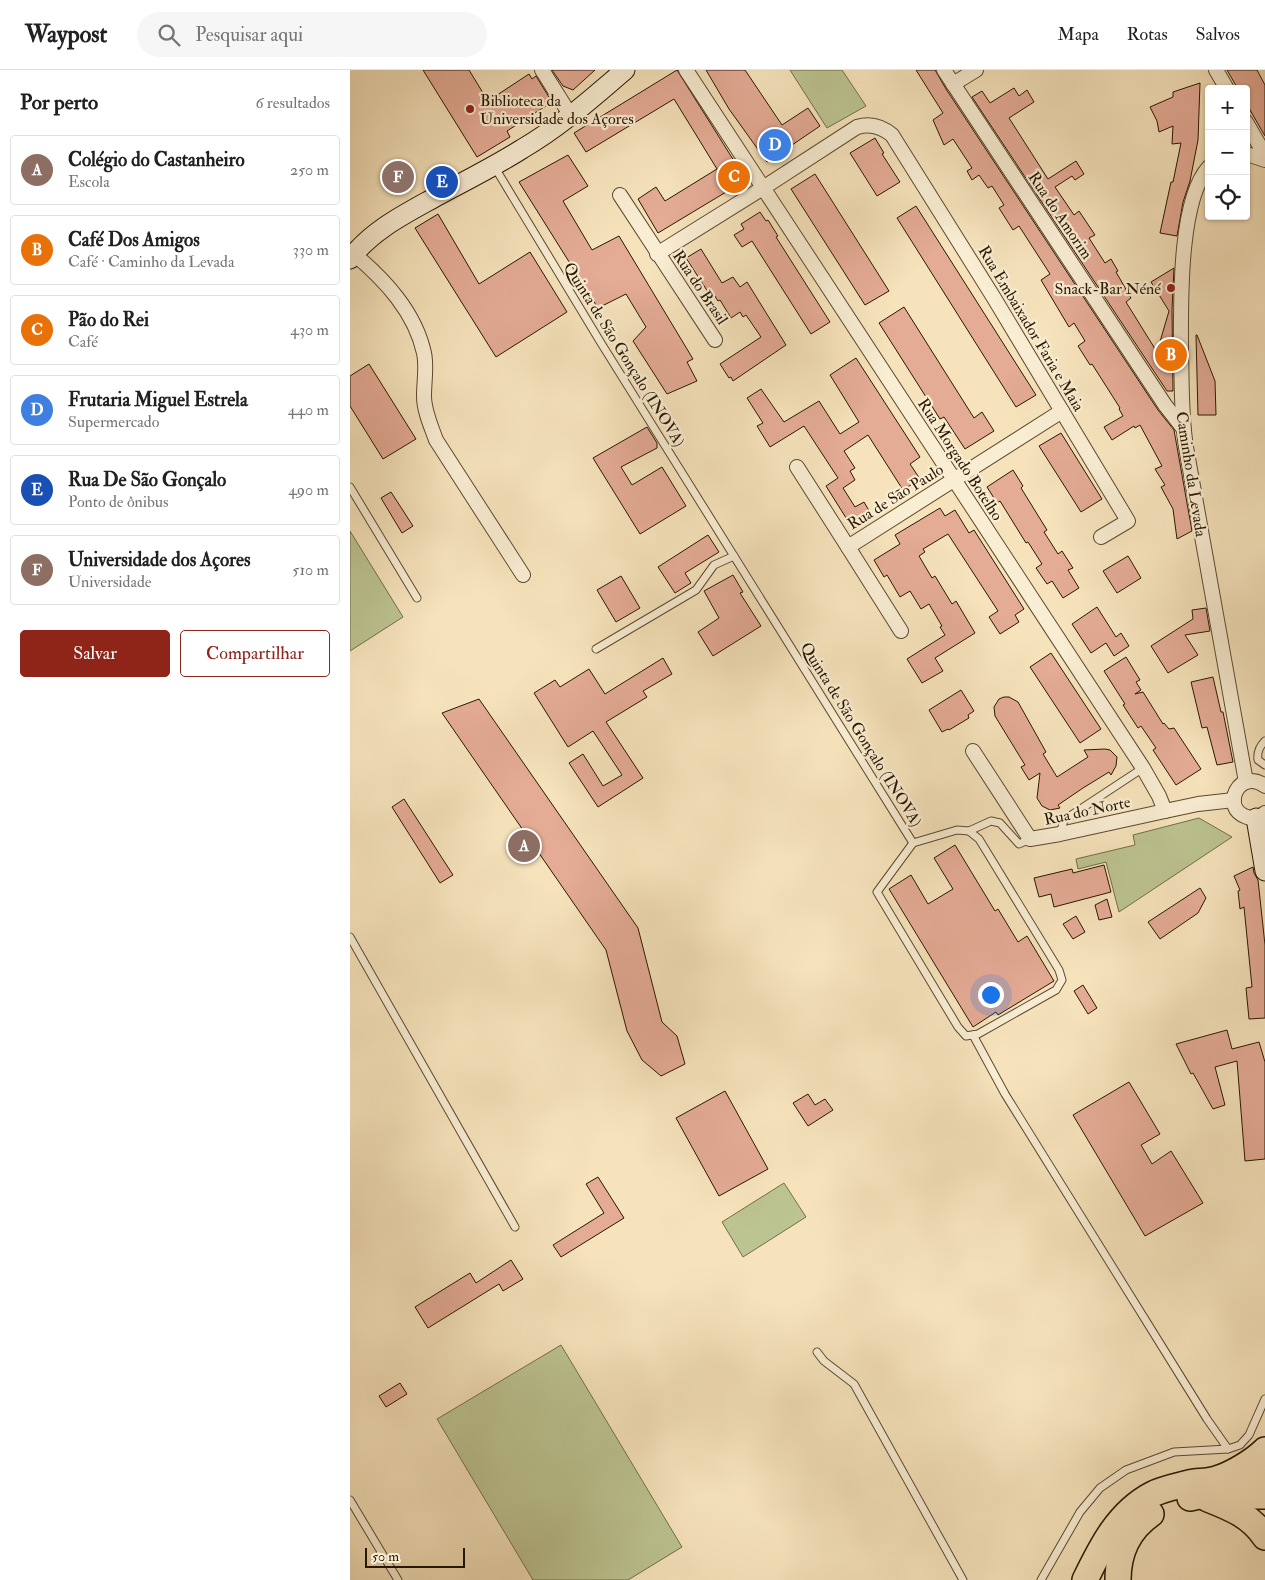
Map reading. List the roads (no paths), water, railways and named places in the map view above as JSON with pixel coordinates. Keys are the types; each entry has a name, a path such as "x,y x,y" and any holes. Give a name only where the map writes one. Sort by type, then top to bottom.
{"highway":[{"path":"1118,1580 1121,1550 1141,1521 1161,1507 1208,1487 1265,1450"},
{"path":"1208,1487 1265,1477"},
{"path":"1085,1580 1098,1553 1114,1527 1130,1509 1153,1494 1190,1482 1208,1487 1265,1496"},
{"path":"1208,1487 1258,1526 1265,1537"}],"main road":[{"path":"352,256 359,247 376,233 400,217 494,166 545,135 571,116 625,70"},
{"path":"1260,816 1265,871"}],"street":[{"path":"542,70 571,116"},
{"name":"Rua Morgado Botelho","path":"686,70 1143,768 1165,811"},
{"name":"Rua do Amorim","path":"944,70 1165,405 1183,428"},
{"path":"953,84 976,70"},
{"path":"1216,70 1222,85"},
{"name":"Rua do Brasil","path":"657,254 857,127 871,125 884,129"},
{"name":"Rua Embaixador Faria e Maia","path":"884,129 892,135 1128,521 1101,537"},
{"path":"1250,129 1265,154"},
{"path":"1250,156 1265,160"},
{"name":"Caminho da Levada","path":"1205,171 1200,178 1192,199 1181,286 1183,428 1246,782"},
{"name":"Rua do Brasil","path":"620,195 715,340"},
{"path":"352,256 377,273 406,311 417,332 424,354 426,376 424,396 427,417 436,440 523,575"},
{"name":"Rua de São Paulo","path":"848,547 1062,412"},
{"name":"Rua de São Paulo","path":"797,467 901,631"},
{"name":"Rua do Norte","path":"973,751 1030,839 1165,811"},
{"path":"1260,816 1250,818 1240,814 1234,806 1234,800 1237,789 1246,782 1256,781 1265,786"},
{"path":"1165,811 1198,804 1234,800"}],"lane":[{"name":"Quinta de São Gonçalo (INOVA)","path":"494,166 601,343 913,843 957,830 969,831 991,821 1000,823 1019,844 1030,839"},
{"path":"350,487 417,598"},
{"path":"596,649 696,590 714,565 734,556"},
{"path":"1265,741 1260,746 1257,754 1258,760 1265,765"},
{"path":"1060,834 1064,820 1143,768"},
{"path":"913,843 877,892 958,1028 966,1036 978,1034 1056,990 1062,980 1059,970 979,839 969,831"},
{"path":"350,937 515,1227"},
{"path":"973,1035 1016,1110 1207,1419 1228,1449"},
{"path":"817,1352 824,1361 854,1384 963,1580"},
{"path":"1041,1580 1080,1512 1100,1488 1126,1470 1174,1452 1228,1449 1240,1445 1249,1436 1265,1399"},
{"path":"350,1500 398,1580"}],"place":[{"name":"Biblioteca da Universidade dos Açores","path":"470,109"},
{"name":"Frutaria Miguel Estrela","path":"775,145"},
{"name":"Universidade dos Açores","path":"398,177"},
{"name":"Pão do Rei","path":"734,177"},
{"name":"Rua De São Gonçalo","path":"442,182"},
{"name":"Snack-Bar Néné","path":"1171,288"},
{"name":"Café Dos Amigos","path":"1171,355"},
{"name":"Colégio do Castanheiro","path":"524,846"}]}
